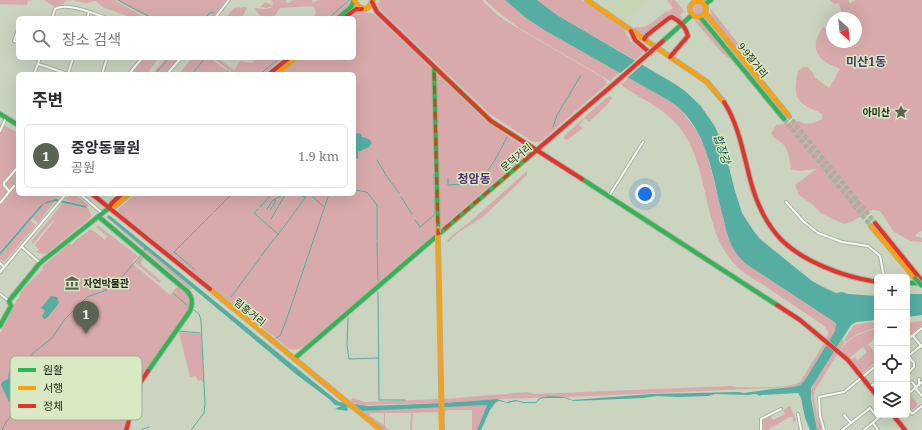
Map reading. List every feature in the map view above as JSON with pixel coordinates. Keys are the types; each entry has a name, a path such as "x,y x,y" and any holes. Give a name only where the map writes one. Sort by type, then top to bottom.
{"main road":[{"path":"354,0 356,6 363,9 369,7 373,1"},
{"path":"340,16 351,7 354,0"},
{"path":"587,0 707,82 719,95 729,111 741,143 760,210 778,237 808,258 822,265 874,282"},
{"path":"688,0 692,15 696,18 701,18 706,14 707,9 705,4 702,2 696,1 690,7"},
{"path":"705,4 711,0"},
{"path":"373,1 377,12"},
{"path":"347,16 356,9 370,9 377,12 491,120 800,320 848,360 874,392"},
{"name":"9·9절거리","path":"701,18 786,117 706,14"},
{"name":"문덕거리","path":"295,358 664,41 692,15"},
{"path":"644,39 647,35 672,17 676,19 688,32 688,36 670,57"},
{"path":"632,32 634,40 650,53"},
{"path":"272,72 286,60"},
{"path":"278,72 294,60"},
{"path":"434,67 442,430"},
{"path":"0,114 16,124"},
{"name":"림흥거리","path":"94,196 295,358 376,428 381,430"},
{"path":"0,326 11,306 9,301 40,263 99,217 120,196"},
{"path":"109,208 115,206 127,196"},
{"path":"99,217 187,291 192,300 190,311 142,379"},
{"path":"875,223 916,277"},
{"path":"871,226 922,283"},
{"path":"910,283 922,283"},
{"path":"895,418 905,430"},
{"path":"126,430 130,420"}],"street":[{"path":"217,16 229,0"},
{"path":"53,16 55,9 60,7 74,8 101,16"},
{"path":"88,16 89,12"},
{"path":"35,72 39,60"},
{"path":"69,72 72,60"},
{"path":"103,72 106,60"},
{"path":"130,72 140,60"},
{"path":"169,72 179,60"},
{"path":"38,64 62,72"},
{"path":"0,131 6,117"},
{"path":"609,196 643,142"},
{"path":"9,191 4,186 4,183 16,169"},
{"path":"0,203 14,186"},
{"path":"0,272 65,196"},
{"path":"82,196 103,213"},
{"path":"786,202 804,222 818,232 842,242 868,246 880,256 883,274"},
{"path":"22,247 40,263"},
{"path":"0,263 4,267"},
{"path":"0,294 9,301"},
{"path":"910,338 922,328"},
{"path":"910,355 922,346 913,336"},
{"path":"910,359 914,364 914,367 910,371"},
{"path":"824,430 820,415 819,397 842,393 874,367"},
{"path":"919,385 920,379"},
{"path":"870,387 876,382"},
{"path":"912,382 922,396"},
{"path":"910,393 922,382"},
{"path":"910,411 912,414 922,406"},
{"path":"842,430 870,408 874,413"},
{"path":"761,430 760,419 781,409"},
{"path":"798,414 801,430"},
{"path":"844,415 851,423"},
{"path":"864,430 878,418"},
{"path":"873,423 878,430"}],"highlighted area":[{"path":"434,67 491,121 537,150 438,234"}],"shaded area":[{"path":"0,0 33,0 28,1 27,5 0,4"},
{"path":"44,0 72,0 65,1 62,6 55,7"},
{"path":"72,0 114,0 142,16 127,16 103,7 96,1 86,3"},
{"path":"116,0 228,0 215,16 145,16"},
{"path":"271,0 285,0 289,3 292,0 312,0 313,3 318,0 351,0 348,6 336,16 314,16 316,14 315,8 311,6 280,8 274,16 262,16 255,8 265,9 269,8 273,6 266,8 260,7 265,2 272,5 273,3"},
{"path":"380,0 482,0 496,14 506,21 605,79 607,84 541,141 533,142 490,114 379,9 378,4"},
{"path":"485,0 505,0 526,18 620,72 610,81 519,28"},
{"path":"537,0 582,0 624,29 630,41 644,52 635,60 557,15"},
{"path":"612,0 650,0 622,22 605,11 607,7 605,5"},
{"path":"667,0 675,0 684,11 680,15 683,19 681,22 675,16 669,17 643,37 633,30 636,27 644,27 648,25 673,8"},
{"path":"830,0 848,0 850,3 856,0 922,0 922,231 918,232 915,236 922,238 922,242 911,241 894,232 880,211 872,210 853,221 844,224 822,214 812,204 799,195 795,185 816,169 799,171 791,169 787,149 771,133 776,125 799,121 802,123 810,123 822,119 822,114 804,105 799,100 796,88 798,71 803,67 808,67 813,73 814,77 829,88 840,69 823,60 817,52 817,37 823,27 826,29 826,48 862,48 862,12 841,12 839,3 834,4"},
{"path":"697,4 701,4 705,10 701,16 697,16 693,12 693,8"},
{"path":"247,7 243,16 228,16 234,8"},
{"path":"710,8 737,42 741,53 711,17"},
{"path":"357,12 374,14 487,122 530,151 305,346 299,349 293,349 288,348 118,210 134,196 356,196 356,72 284,72 298,60 356,60 356,16 352,16"},
{"path":"696,20 703,23 733,59 732,60 722,53 695,21"},
{"path":"142,60 157,60 149,71 150,72 133,72"},
{"path":"164,60 178,60 168,72 154,72"},
{"path":"190,60 213,60 229,72 181,72"},
{"path":"216,60 221,60 234,70 240,61 252,63 254,60 282,60 266,72 231,72"},
{"path":"629,77 668,100 680,109 696,130 706,150 729,240 746,264 833,321 836,326 835,331 805,380 800,385 793,387 497,399 444,403 444,399 527,392 535,394 731,386 787,386 800,382 823,345 829,332 823,325 746,274 731,260 721,245 715,229 690,143 680,128 667,115 621,85"},
{"path":"610,96 612,98 608,104 589,122 585,118 579,125 583,128 567,140 564,139 564,136"},
{"path":"0,124 16,132 16,196 60,196 40,206 0,251"},
{"path":"527,171 527,175 483,217 459,232 448,242 447,240"},
{"path":"68,196 77,196 88,205 88,207 65,200"},
{"path":"55,201 38,223 31,217 44,204"},
{"path":"63,203 88,208 91,217 47,253 38,253 37,252 39,250 35,245 54,221 53,220 33,244 31,242"},
{"path":"106,217 144,248 144,250 147,250 192,288 191,290 146,252 145,253 142,251 143,249"},
{"path":"29,219 36,225 5,261 0,259 0,255"},
{"path":"99,225 138,256 132,263 170,295 178,286 186,291 190,296 189,311 142,377 142,356 10,356 10,420 129,420 125,430 0,430 0,333 11,313 10,311 18,298 19,299 22,291 43,269 42,267 69,244 72,245 91,229 108,242 105,239 107,236 96,227"},
{"path":"143,254 145,255 141,263 142,265 161,281 159,283 135,263"},
{"path":"922,321 922,325 910,335 910,323"},
{"path":"874,322 874,328 857,334 846,342 844,340 854,325"},
{"path":"874,329 874,339 868,344 874,352 874,363 861,374 850,361 855,356 857,361 867,352 863,347 848,359 840,352 851,339"},
{"path":"179,332 201,334 204,382 202,383 202,380 198,381 196,376 190,377"},
{"path":"842,340 845,342 815,390 814,396 818,422 818,415 823,430 821,428 821,430 817,430 811,391 815,382"},
{"path":"910,394 917,403 917,406 912,410 910,408"},
{"path":"352,398 365,402 440,399 441,403 362,405 351,402"},
{"path":"487,405 477,430 472,430 472,410 444,411 445,406"},
{"path":"441,406 441,430 439,430 438,412 413,413 412,430 410,430 411,413 385,413 385,426 389,430 385,430 363,411","holes":["371,413 384,413 384,425 369,415"]},
{"path":"790,406 796,420 793,422 793,417 790,417 771,428 770,427 770,430 764,430 762,420 771,416 773,420 785,414 783,410"}],"water":[{"name":"합장강","path":"505,0 537,0 557,15 685,91 700,105 714,125 723,144 742,213 760,239 812,281 823,287 836,293 842,292 848,294 874,296 874,320 856,322 851,325 811,388 811,398 817,430 810,430 805,418 801,398 798,393 760,396 756,394 715,394 708,396 657,396 574,401 564,398 544,398 540,399 536,403 523,403 517,401 508,403 499,401 496,402 490,410 481,430 477,430 487,405 363,411 346,407 348,409 347,411 335,409 341,406 335,405 297,375 147,250 144,250 144,248 107,217 109,215 339,402 369,406 497,399 506,402 516,400 523,402 536,402 538,399 547,396 561,397 572,400 652,394 744,393 800,385 805,380 835,331 836,324 746,264 740,258 732,246 727,234 712,172 703,144 689,119 679,108 668,100 546,31 526,18"},
{"path":"356,133 369,139 372,143 369,147 358,152 358,159 356,158"},
{"path":"56,199 86,206 87,208 55,201 44,204 0,255 0,252 40,206 46,202"},
{"path":"910,294 922,294 922,315 910,317"},
{"path":"51,296 57,297 59,303 47,318 44,319 42,316 45,311 41,308"},
{"path":"10,370 9,402 1,385 2,382 8,379"}],"pier":[{"path":"637,59 644,63 627,78 619,74"}],"waterway":[{"path":"118,0 148,16"},
{"path":"331,16 349,0"},
{"path":"207,16 211,12 214,13"},
{"path":"157,72 167,60"},
{"path":"194,72 203,60"},
{"path":"262,72 278,60"},
{"path":"553,127 557,115 581,75"},
{"path":"448,178 448,185 471,184 479,180 493,163 507,137"},
{"path":"377,160 385,173"},
{"path":"385,174 399,193"},
{"path":"419,228 435,214 434,174"},
{"path":"356,190 367,192 377,205 377,240"},
{"path":"214,212 230,196"},
{"path":"260,207 270,196"},
{"path":"267,209 272,201 280,196"},
{"path":"271,219 284,196"},
{"path":"280,232 307,196"},
{"path":"312,196 324,207"},
{"path":"276,338 280,336 286,321 328,196"},
{"path":"401,197 412,214"},
{"path":"270,210 275,203 275,200"},
{"path":"258,209 254,213 278,234"},
{"path":"194,269 174,252 212,214"},
{"path":"415,220 420,227"},
{"path":"261,256 279,233"},
{"path":"377,242 378,281"},
{"path":"32,356 32,354 52,338 65,319 87,297 112,288 141,255"},
{"path":"231,297 260,258"},
{"path":"378,292 379,400 405,400"},
{"path":"174,294 187,305"},
{"path":"191,430 204,413 205,404 201,320 199,314 194,310"},
{"path":"348,318 347,345 349,359 378,358"},
{"path":"179,331 200,333"},
{"path":"2,430 10,417"},
{"path":"141,430 149,427"}],"tunnel":[{"path":"788,115 875,223"},
{"path":"784,119 871,226"}],"traffic: fast":[{"path":"340,16 351,7 354,0"},
{"path":"705,4 711,0"},
{"path":"663,41 692,15"},
{"path":"701,18 784,119"},
{"path":"434,67 438,228"},
{"path":"0,114 16,124"},
{"path":"295,358 525,160"},
{"path":"582,179 777,305"},
{"path":"0,326 11,306 9,301 40,263 109,208"},
{"path":"99,217 187,291 191,298 192,303 190,311 148,371"},
{"path":"915,278 922,286"},
{"path":"910,283 920,283"}],"traffic: slow":[{"path":"354,0 359,7 365,9 369,7 373,0"},
{"path":"587,0 707,82 724,102"},
{"path":"695,1 701,1 706,6 706,9 704,15 701,17 695,17 690,12 690,6 695,1"},
{"path":"706,14 788,115"},
{"path":"278,72 294,60"},
{"path":"109,208 115,206 127,196"},
{"path":"871,226 915,278"},
{"path":"438,228 438,240"},
{"path":"438,240 442,430"},
{"path":"210,289 381,430"}],"traffic: jam":[{"path":"372,2 377,12 491,121 582,179"},
{"path":"347,16 356,9 362,9"},
{"path":"644,39 669,18 672,17 678,20 684,27 688,36 670,57"},
{"path":"631,31 635,40 650,53"},
{"path":"615,83 663,41"},
{"path":"272,72 286,60"},
{"path":"525,160 615,83"},
{"path":"724,102 738,132 756,199 765,218 777,235 797,253 810,260 837,272 874,282"},
{"path":"94,196 210,289"},
{"path":"109,208 120,196"},
{"path":"875,223 922,281"},
{"path":"777,305 800,320 848,360 874,392"},
{"path":"142,380 148,371"},
{"path":"895,418 905,430"},
{"path":"126,430 129,420"}],"place":[{"name":"아미산","path":"901,112"},
{"name":"자연박물관","path":"72,283"},
{"name":"중앙동물원","path":"86,334"}],"district":[{"name":"미산1동","path":"866,62"},
{"name":"청암동","path":"474,179"}]}
